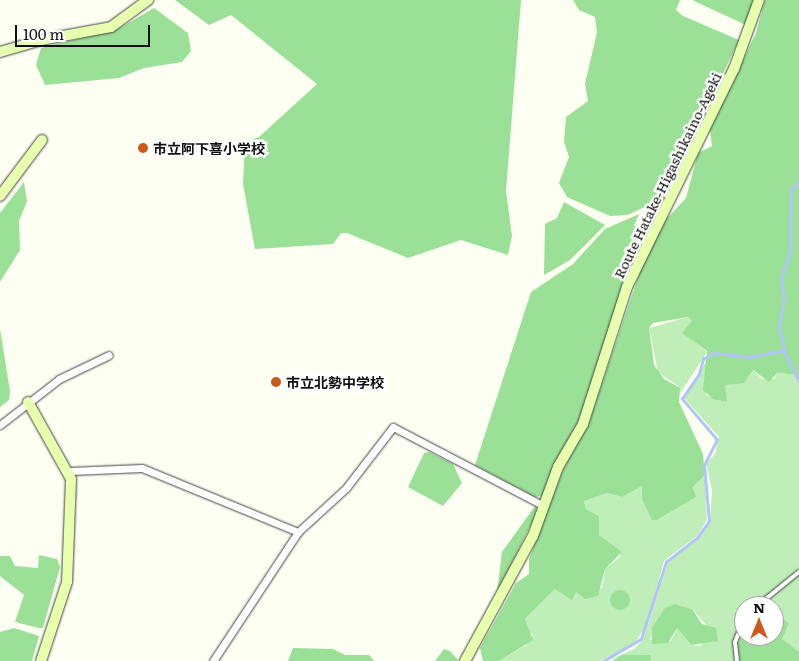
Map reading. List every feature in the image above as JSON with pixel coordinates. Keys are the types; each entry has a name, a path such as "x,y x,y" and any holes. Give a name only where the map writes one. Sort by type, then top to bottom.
{"main road":[{"path":"0,52 41,40 111,27 148,0"},
{"name":"Route Hatake-Higashikaino-Ageki","path":"465,661 518,567 558,467 583,424 627,287 734,69 759,0"},
{"path":"0,196 42,140"},
{"path":"28,402 70,471 67,582 41,661"}],"street":[{"path":"0,425 59,379 109,355"},
{"path":"213,661 298,532 346,488 393,427 544,506"},
{"path":"70,471 142,468 298,532"}],"lane":[{"path":"769,596 799,572"},
{"path":"735,646 737,661"}],"green space":[{"path":"175,0 521,0 506,191 512,236 508,255 461,240 408,258 347,233 341,233 333,244 255,249 243,184 245,142 259,137 317,84 231,15 209,25"},
{"path":"573,0 680,0 676,10 683,16 739,40 663,199 627,215 610,216 567,197 559,183 569,157 564,142 566,117 588,101 585,84 597,32 595,17 579,10"},
{"path":"692,0 754,0 748,26"},
{"path":"765,0 799,0 799,375 777,373 769,382 753,370 744,383 725,385 727,402 713,399 703,390 707,351 682,333 692,321 688,317 653,323 649,328 654,365 664,379 680,388 679,402 703,454 705,475 693,487 696,497 657,520 652,520 642,499 642,486 622,497 607,493 584,501 586,509 599,516 599,535 622,552 605,569 598,596 585,599 576,592 572,600 555,589 525,619 533,640 499,661 483,661 480,648 516,583 529,574 529,559 563,470 590,419 643,263 661,225 686,198 698,153 712,146 710,129 756,33"},
{"path":"154,8 188,33 191,51 182,62 144,68 119,78 45,85 36,65 41,48 118,29"},
{"path":"24,182 27,201 19,221 20,250 0,282 0,213"},
{"path":"564,202 605,225 570,260 544,275 545,224 557,218"},
{"path":"639,214 634,226 646,233 622,287 579,423 542,496 535,497 475,465 531,292 573,264 605,229"},
{"path":"688,317 692,321 683,333 707,352 679,395 678,386 658,372 649,328"},
{"path":"0,329 10,391 9,400 0,407"},
{"path":"709,357 706,395 726,402 725,385 746,380 753,370 762,379 774,379 777,373 799,375 799,661 650,661 646,655 627,655 606,661 634,649 643,640 668,563 699,538 710,521 712,490 706,463 715,454 719,437 684,398","holes":["675,604 692,609 708,627 701,646 691,645 677,628 671,641 650,640 661,614"]},
{"path":"429,452 453,464 462,483 443,506 408,487 424,453"},
{"path":"705,475 707,520 697,536 664,561 647,624 635,643 600,661 499,661 526,645 533,635 525,628 525,619 555,589 576,592 602,588 605,569 621,556 599,535 599,516 586,509 584,501 607,493 622,497 642,486 642,499 657,520 696,497 693,487"},
{"path":"535,506 538,511 497,592 502,552"},
{"path":"39,555 57,559 60,567 43,628 15,622 24,595 0,576 0,556 10,556 15,566 38,568"},
{"path":"616,590 624,590 630,596 630,604 624,610 616,610 610,604 610,596"},
{"path":"675,604 692,609 702,624 716,628 718,641 691,645 677,628 668,643 652,644 652,628 665,608"},
{"path":"784,620 789,623 784,634"},
{"path":"14,628 39,636 32,661 0,661 0,632"},
{"path":"784,641 799,652 799,661 740,661 739,646 784,646"},
{"path":"293,648 333,649 345,655 369,655 374,661 288,661"},
{"path":"444,649 450,651 459,661 435,661"},
{"path":"622,655 651,655 651,657 650,661 612,661"}],"waterway":[{"path":"603,661 641,639 666,562 697,538 709,521 704,465 717,440 682,399 699,374 703,359 714,353 751,357 784,350 779,327 784,299 781,279 790,251 791,189 799,182"},
{"path":"784,351 799,381"}],"place":[{"name":"市立阿下喜小学校","path":"143,148"},
{"name":"市立北勢中学校","path":"276,382"}]}
